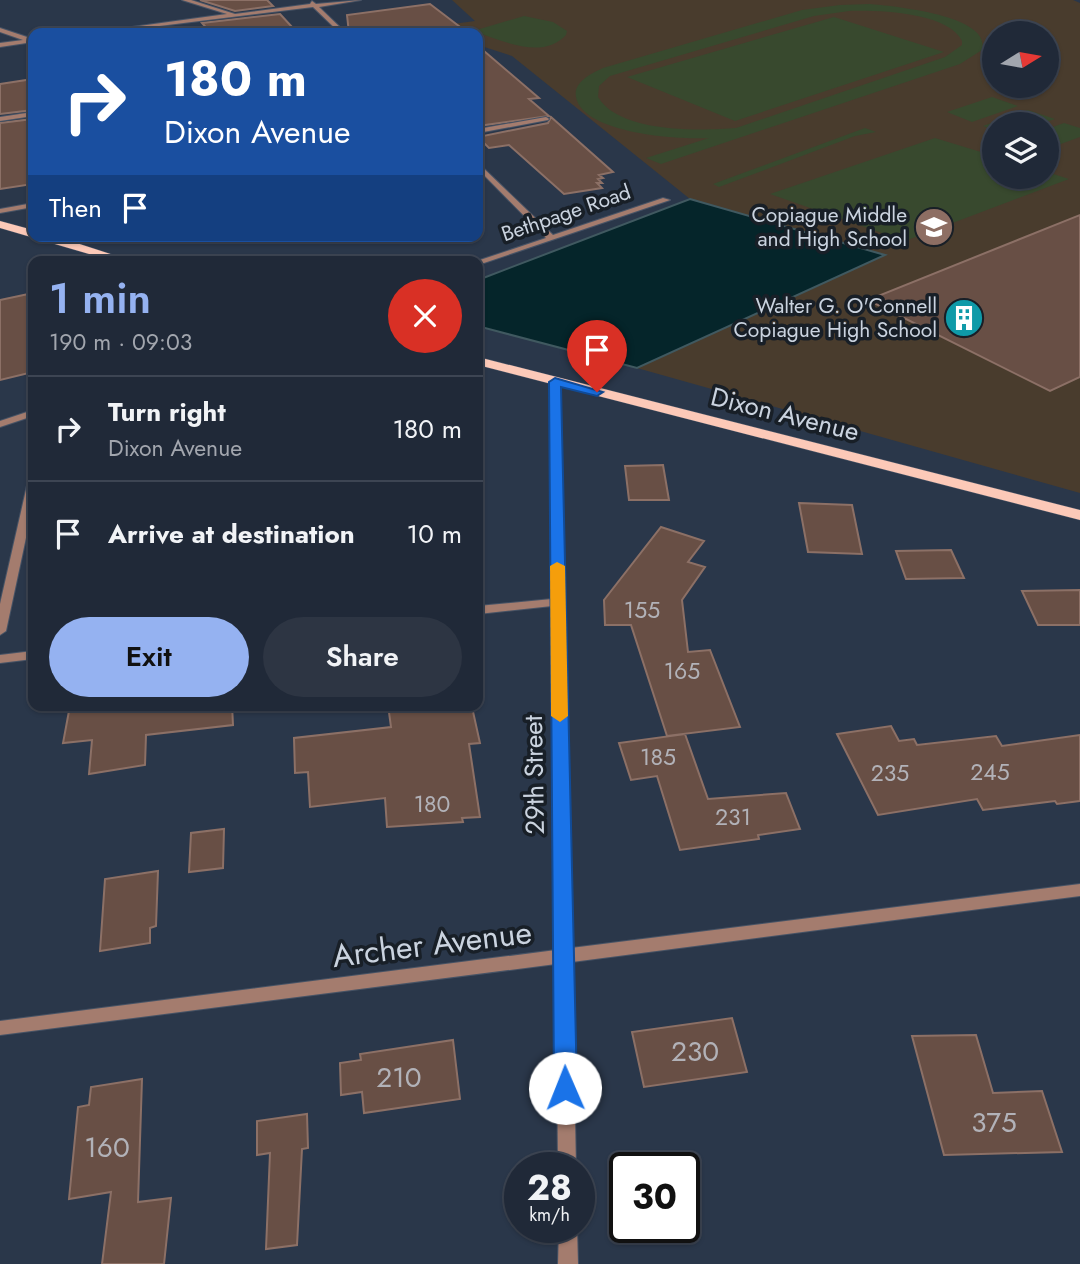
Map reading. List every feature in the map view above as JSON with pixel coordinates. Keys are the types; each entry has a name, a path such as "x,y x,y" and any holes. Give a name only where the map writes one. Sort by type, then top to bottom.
{"main road":[{"path":"0,224 28,232"},
{"path":"62,242 109,256"},
{"name":"Dixon Avenue","path":"483,362 1080,515"}],"street":[{"path":"185,0 236,15"},
{"path":"309,0 338,28"},
{"path":"131,28 358,0"},
{"path":"0,30 28,39"},
{"path":"0,45 28,42"},
{"path":"0,119 28,115"},
{"path":"483,130 546,119"},
{"path":"483,170 551,238"},
{"name":"Bethpage Road","path":"483,262 666,200"},
{"path":"0,211 28,206"},
{"name":"29th Street","path":"555,382 567,1152"},
{"path":"0,424 28,415"},
{"path":"0,631 28,504"},
{"path":"483,609 558,601"},
{"path":"0,659 28,656"},
{"name":"Archer Avenue","path":"0,1028 1080,890"},
{"path":"568,1243 568,1264"}],"shaded area":[{"name":"Copiague Middle and High School","path":"452,0 1073,0 1080,3 1080,493 637,368 884,255 690,199 512,56 483,47 483,28 423,28 475,21"},
{"path":"870,4 918,10 972,28 981,38 982,50 960,64 661,164 646,158 709,138 656,136 614,127 596,119 583,109 576,97 580,83 603,68 802,10","holes":["849,11 893,12 927,18 942,24 954,31 962,45 945,57 736,128 682,129 641,123 608,109 598,97 599,86 610,76 814,16"]},
{"path":"524,16 553,22 567,31 556,43 533,48 483,34 483,28"},
{"path":"834,17 944,52 735,121 627,77"},
{"path":"989,98 1018,106 1001,112 982,112 982,119 972,122 947,112"},
{"path":"1064,123 1080,128 1080,137 1059,145 1059,125"},
{"path":"865,128 876,132 855,136 719,187 713,184"},
{"path":"935,138 982,152 982,189 1043,189 905,241 770,194"},
{"path":"1059,176 1069,179 1059,183"},
{"path":"690,199 885,255 637,368 483,328 483,278"}],"building":[{"path":"200,0 267,0 273,6 235,11"},
{"path":"430,4 461,28 348,28 347,15"},
{"path":"280,14 292,27 206,28 202,23"},
{"path":"483,52 539,98 529,99 549,116 483,125"},
{"path":"28,80 28,111 0,114 0,84"},
{"path":"551,117 613,172 599,175 603,178 598,179 602,183 597,183 602,188 564,194 509,145 489,148 483,142 483,136 548,123"},
{"path":"28,120 28,185 0,189 0,123"},
{"name":"Walter G. O'Connell Copiague High School","path":"1080,215 1080,377 1050,391 868,300"},
{"path":"28,294 28,373 0,380 0,300"},
{"path":"663,465 669,500 629,500 625,466"},
{"path":"799,503 852,505 862,554 808,552"},
{"path":"661,527 704,541 688,562 705,567 682,600 688,652 710,650 740,727 667,736 631,625 605,625 604,600"},
{"path":"951,550 964,578 906,579 896,551"},
{"path":"1080,590 1080,625 1038,625 1022,591"},
{"path":"69,711 232,711 233,725 146,735 145,765 89,774 92,740 63,743"},
{"path":"389,711 473,711 480,743 469,744 480,817 462,818 463,822 387,827 385,798 310,807 308,772 295,773 294,738 391,727"},
{"path":"891,726 899,741 914,739 917,745 996,736 1002,746 1080,735 1080,801 1057,804 1055,801 983,810 977,799 878,815 837,734"},
{"path":"685,734 708,799 786,793 800,829 758,835 759,839 680,850 657,776 631,780 619,743"},
{"path":"224,829 223,868 189,872 191,833"},
{"path":"158,871 156,926 150,928 150,943 100,951 105,879"},
{"path":"732,1018 747,1072 644,1087 632,1032"},
{"path":"976,1035 993,1093 1042,1091 1062,1152 944,1155 912,1036"},
{"path":"453,1040 460,1099 364,1113 362,1092 341,1095 340,1063 361,1060 360,1054"},
{"path":"142,1079 138,1202 171,1198 164,1264 102,1264 111,1192 69,1199 78,1107 89,1105 91,1087"},
{"path":"307,1114 308,1148 302,1149 297,1245 266,1249 270,1153 257,1155 257,1121"}],"slow traffic":[{"path":"557,566 560,716"}],"place":[{"name":"Copiague Middle and High School","path":"934,227"},
{"name":"Walter G. O'Connell Copiague High School","path":"964,318"}],"route":[{"path":"565,1088 555,382 597,392"}]}
